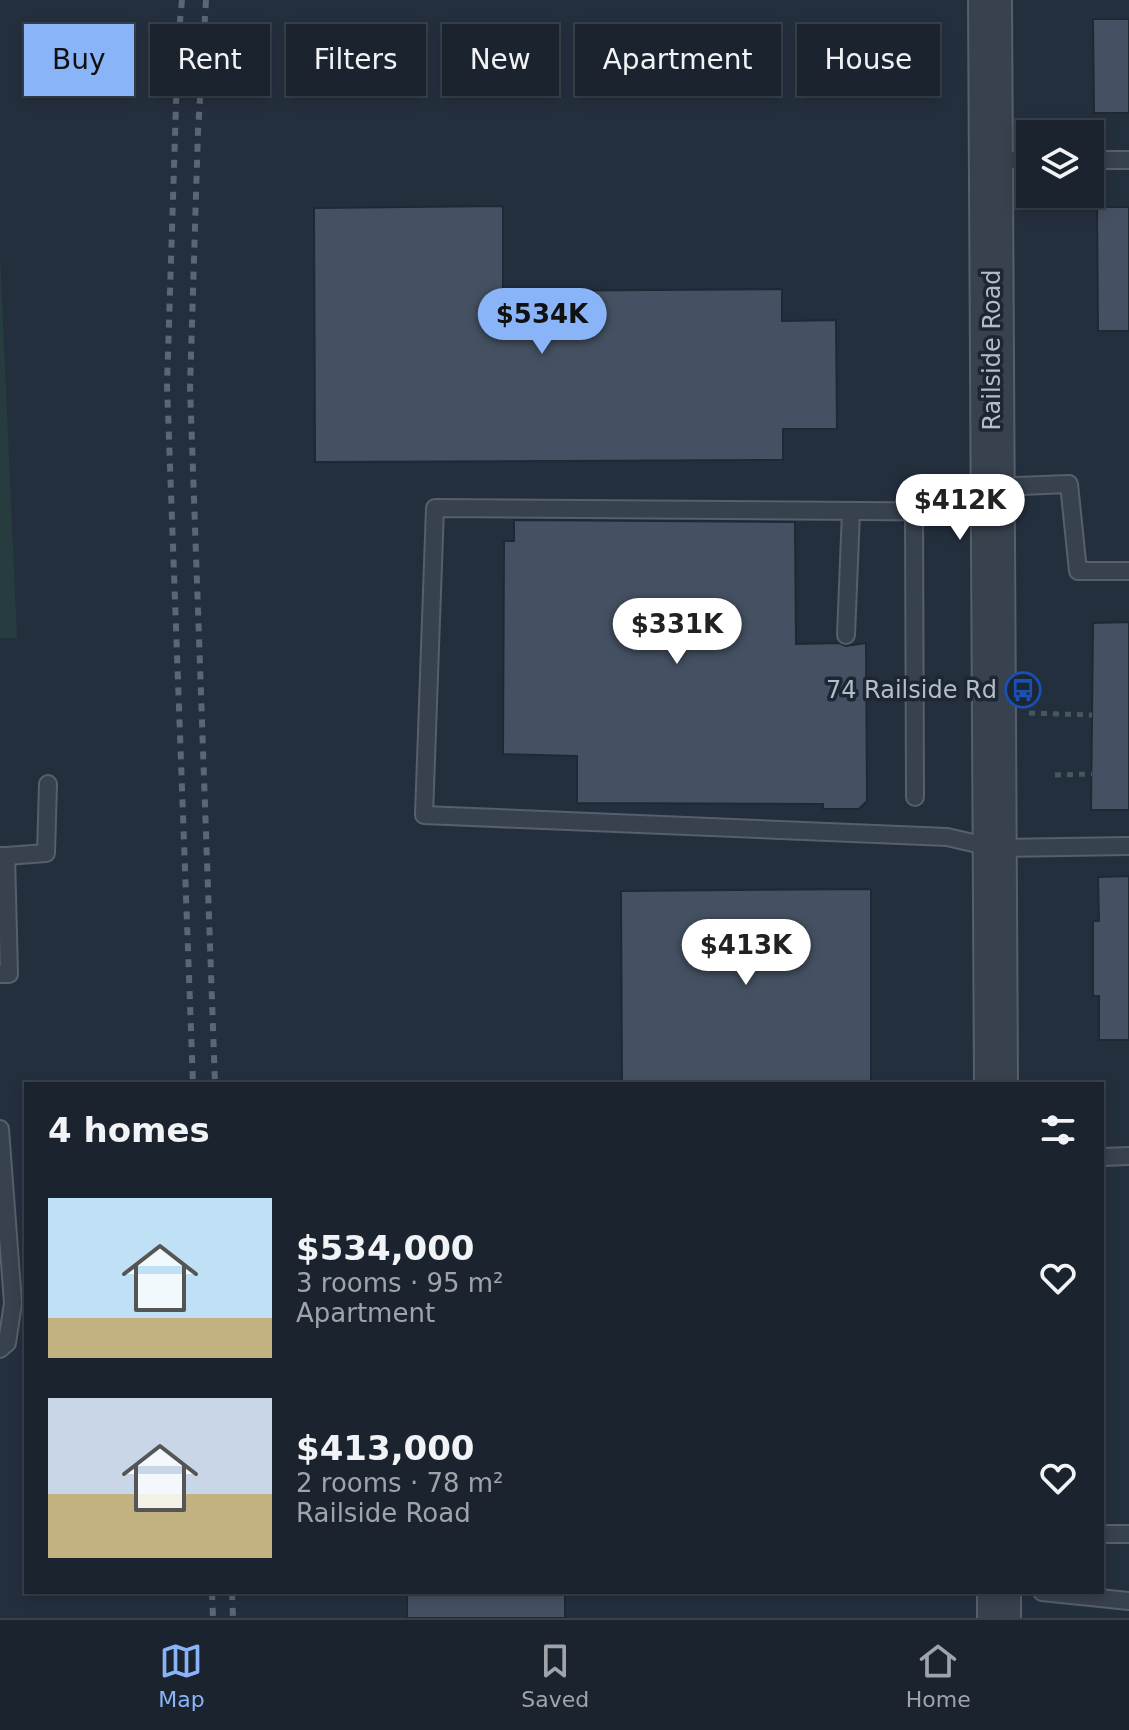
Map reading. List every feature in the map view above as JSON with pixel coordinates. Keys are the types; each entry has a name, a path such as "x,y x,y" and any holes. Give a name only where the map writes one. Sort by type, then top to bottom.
{"street":[{"name":"Railside Road","path":"990,0 1010,160 993,500 996,1082"},
{"path":"999,1594 999,1618"}],"lane":[{"path":"1104,160 1129,160"},
{"path":"1129,571 1078,571 1069,484 914,512 435,508 424,815 947,837 995,848 1129,846"},
{"path":"846,635 851,512"},
{"path":"914,512 915,797"},
{"path":"0,974 9,974 3,856 46,853 48,784"},
{"path":"0,1129 13,1303 7,1343 0,1349"},
{"path":"1104,1157 1129,1156"},
{"path":"1104,1534 1129,1534"},
{"path":"1061,1594 1129,1601"}],"path":[{"path":"994,713 1092,715"},
{"path":"1055,775 1092,774"}],"green space":[{"path":"0,254 17,638 0,638"}],"building":[{"path":"1093,19 1129,19 1129,113 1094,113"},
{"path":"503,206 503,291 782,289 782,321 836,320 837,429 783,429 783,460 315,462 314,208"},
{"path":"1129,207 1129,331 1098,331 1097,208"},
{"path":"514,520 795,522 796,644 839,643 846,646 866,643 867,801 859,809 823,809 823,804 577,803 577,756 503,754 504,541 514,541"},
{"path":"1129,622 1129,810 1091,810 1093,623"},
{"path":"1129,876 1129,1040 1099,1040 1099,996 1093,996 1093,921 1099,921 1098,877"},
{"path":"871,889 871,1082 622,1082 621,891"},
{"path":"407,1594 565,1594 565,1618 407,1618"}],"railway":[{"path":"182,0 167,385 193,1082"},
{"path":"206,0 198,131 190,387 215,1082"},
{"path":"212,1594 213,1618"},
{"path":"232,1594 233,1618"}],"place":[{"name":"74 Railside Rd","path":"1023,690"}]}
